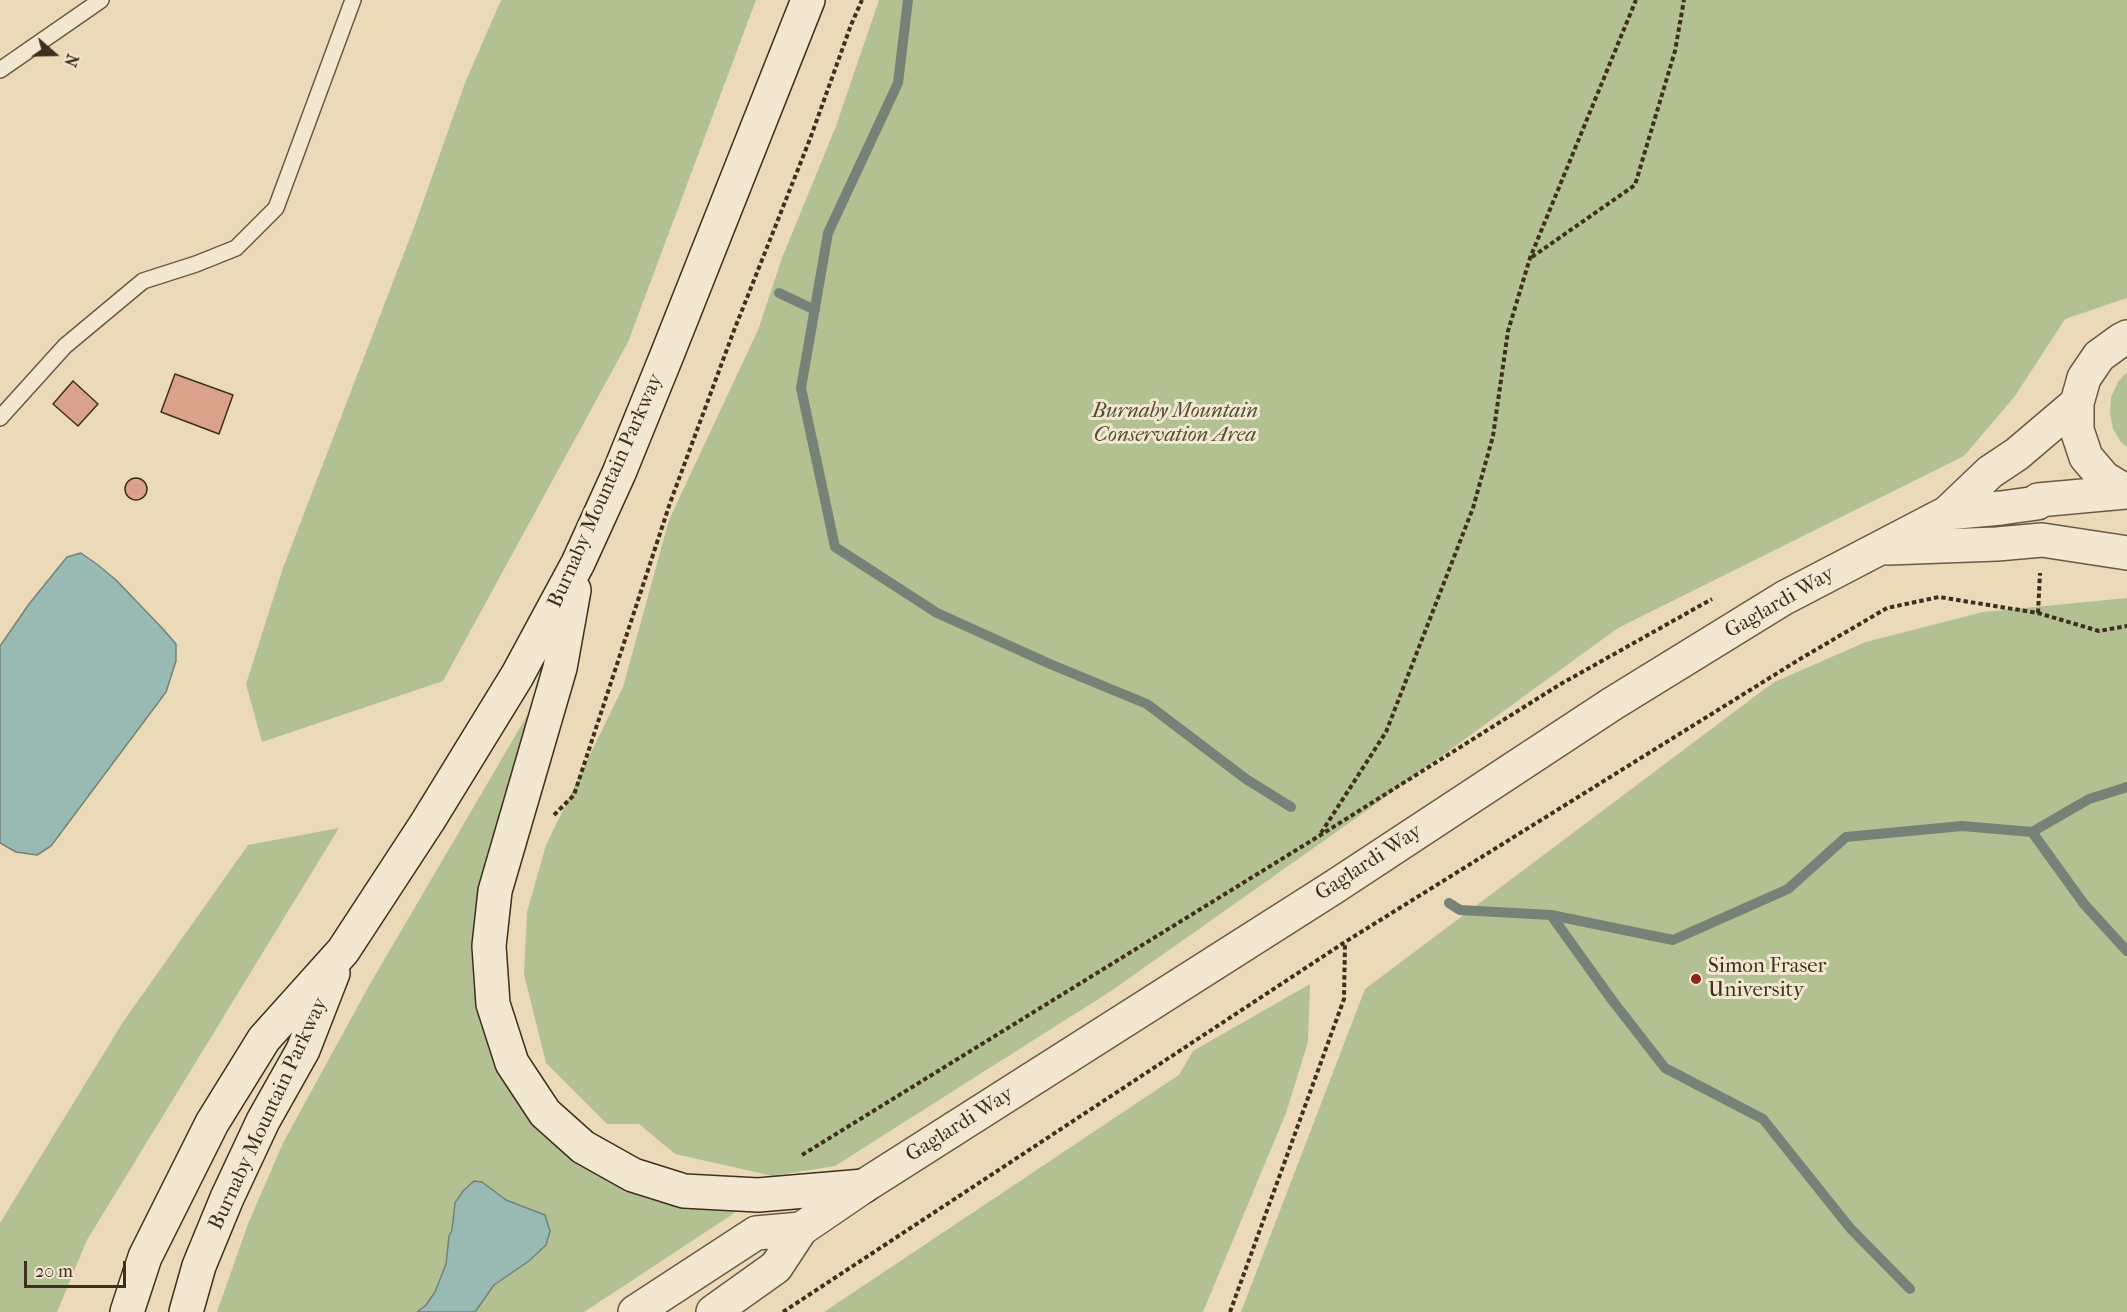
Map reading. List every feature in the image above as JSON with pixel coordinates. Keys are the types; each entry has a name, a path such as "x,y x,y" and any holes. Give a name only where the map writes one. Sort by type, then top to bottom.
{"main road":[{"name":"Burnaby Mountain Parkway","path":"127,1312 145,1257 212,1123 264,1039 343,951 428,821 517,676 578,563 619,473 808,0"},
{"path":"2127,338 2100,356 2084,378 2077,403 2077,430 2086,457 2104,478 2127,492"},
{"name":"Gaglardi Way","path":"713,1312 776,1267 801,1229 864,1186 1324,894 1612,704 1784,598 1947,513 1990,472 2017,454 2077,403"},
{"name":"Gaglardi Way","path":"1947,513 2001,508 2038,500 2127,492"},
{"path":"1877,549 2042,540 2127,553"},
{"path":"578,563 560,668 495,891 489,945 493,1004 512,1063 545,1113 583,1147 633,1175 684,1191 758,1195 864,1186"},
{"name":"Burnaby Mountain Parkway","path":"186,1312 199,1266 227,1197 263,1121 303,1050 343,951"},
{"name":"Gaglardi Way","path":"635,1312 756,1233 801,1229"}],"lane":[{"path":"0,70 100,0"},
{"path":"0,418 65,345 143,281 236,248 276,208 353,0"}],"path":[{"path":"548,821 574,795 670,503 862,0"},
{"path":"1319,836 1386,732 1473,508 1493,436 1508,331 1530,258 1636,0"},
{"path":"1530,258 1635,185 1675,51 1684,0"},
{"path":"796,1156 806,1154 1559,685 1720,595"},
{"path":"783,1312 1345,942 1800,659 1887,608 1939,597 2038,613 2099,632 2127,626"},
{"path":"1230,1312 1344,999 1345,942"}],"green space":[{"path":"501,0 756,0 628,342 443,681 262,742 246,684 283,568 416,222 465,83"},
{"name":"Burnaby Mountain Conservation Area","path":"879,0 2127,0 2127,298 2065,319 2015,396 1964,456 1618,628 1359,816 1111,991 835,1166 773,1176 675,1154 639,1124 607,1124 546,1063 524,974 527,912 546,845 623,687 669,520 758,330 782,258 836,126"},
{"path":"2127,372 2127,447 2113,429 2110,413 2111,397 2118,382"},
{"name":"Simon Fraser University","path":"2127,598 2127,1312 1241,1312 1365,989 1774,682 1866,642 1983,612"},
{"path":"528,714 533,717 477,942 529,1106 739,1210 584,1312 217,1312 248,1224 283,1143 370,984"},
{"path":"339,828 87,1240 57,1312 0,1312 0,1223 123,1022 248,845"},
{"path":"1310,984 1308,1042 1286,1113 1203,1312 824,1312 1179,1075 1193,1051"}],"water":[{"path":"81,553 116,580 163,629 176,644 176,661 166,692 51,846 37,855 16,852 0,843 0,646 29,604 67,557"},
{"path":"474,1181 482,1182 506,1200 545,1215 550,1231 546,1245 529,1261 494,1285 475,1312 417,1312 426,1305 435,1292 446,1264 455,1203"}],"building":[{"path":"175,374 233,395 219,434 161,412"},
{"path":"73,381 98,404 78,426 53,404"},
{"path":"132,478 140,478 147,485 147,493 140,500 132,500 125,493 125,485"}],"waterway":[{"path":"908,0 898,83 828,233 801,388 835,547 937,613 1050,664 1147,704 1246,779 1291,807"},
{"path":"779,293 815,310"},
{"path":"1449,903 1460,910 1551,915 1673,940 1788,889 1846,837 1962,826 2032,832 2089,799 2127,787"},
{"path":"2032,832 2084,904 2127,951"},
{"path":"1551,915 1612,1000 1665,1068 1763,1119 1850,1228 1910,1289"}],"place":[{"name":"Simon Fraser University","path":"1696,979"}]}
